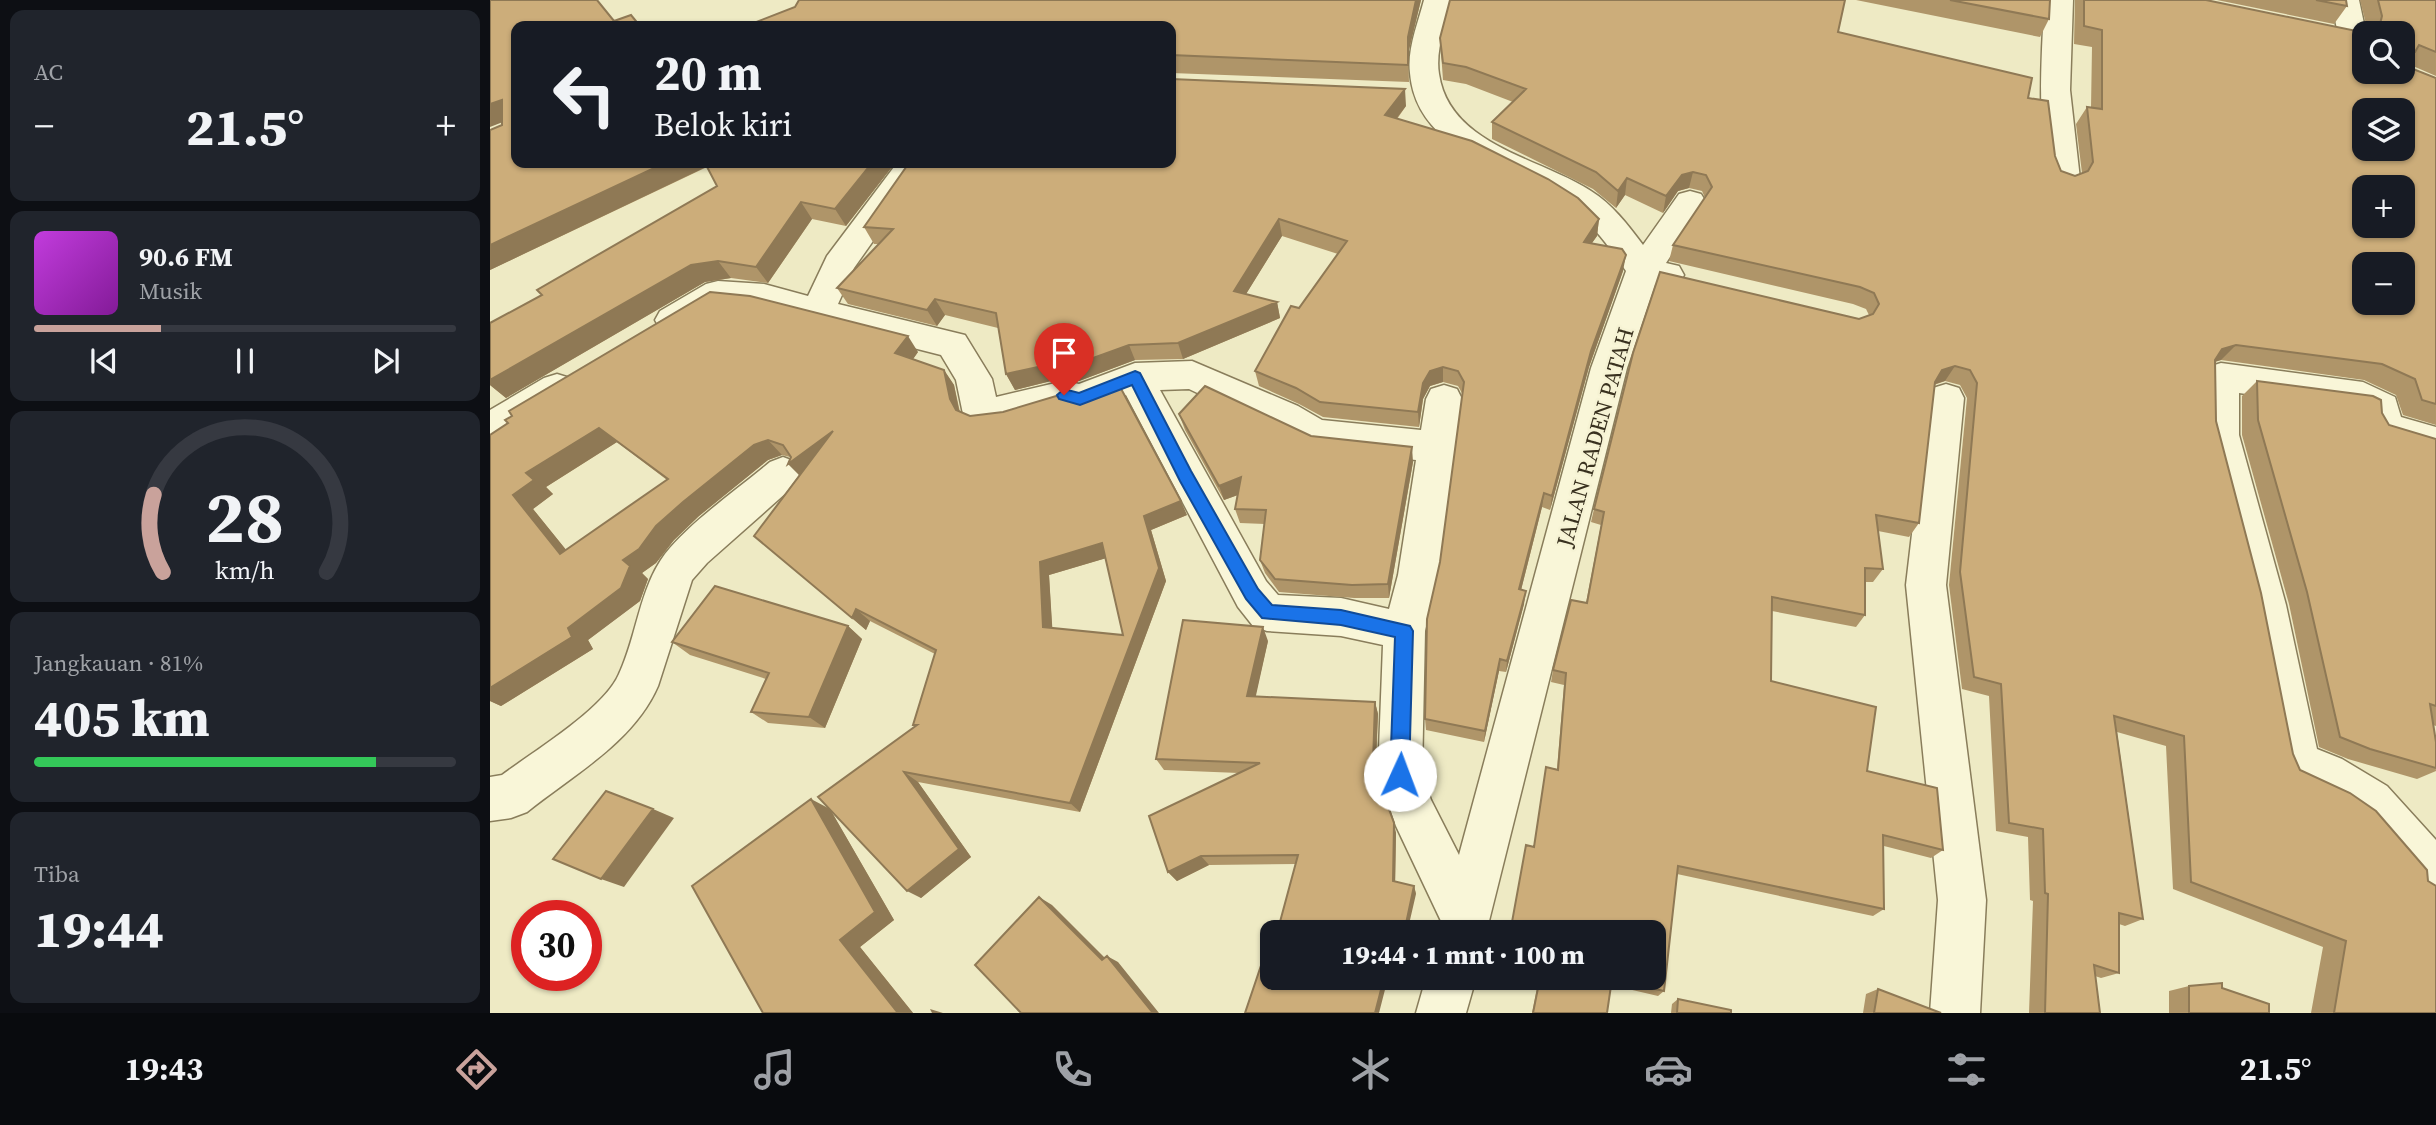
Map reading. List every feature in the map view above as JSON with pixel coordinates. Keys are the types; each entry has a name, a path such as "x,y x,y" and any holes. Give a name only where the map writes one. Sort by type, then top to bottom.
{"street":[{"path":"1438,0 1425,55 1424,76 1415,95 1454,131 1512,165 1579,198 1619,235 1643,270 1695,282"},
{"path":"2059,0 2054,44 2054,104 2064,179"},
{"path":"2346,0 2348,42"},
{"path":"818,312 839,264 910,168"},
{"name":"JALAN RADEN PATAH","path":"1466,920 1609,368 1643,270 1690,202"},
{"path":"649,334 718,293 764,297 953,344 974,379 981,414 1011,410 1064,395 1080,399 1135,377 1192,375 1285,416 1315,435 1437,447"},
{"path":"490,428 590,369"},
{"path":"1135,377 1185,476 1252,594 1268,613 1341,617 1404,631"},
{"path":"2436,442 2384,428 2382,407 2363,396 2221,377 2221,435 2266,605 2298,764 2326,774 2371,802 2436,875"},
{"path":"1946,398 1936,470 1926,585 1962,900 1955,1013"},
{"path":"1444,399 1418,575 1404,631 1400,775 1412,810 1461,920"},
{"path":"490,799 512,796 615,716 637,686 668,587 678,568 693,551 783,473"},
{"path":"1441,1013 1448,990"}],"building":[{"path":"490,0 597,0 614,21 511,21 511,168 654,168 490,245 490,130 502,125 502,100 490,104"},
{"path":"799,0 1416,0 1408,37 1408,65 1176,55 1176,21 759,21 795,7"},
{"path":"1450,0 1845,0 1838,32 2032,78 2028,98 2048,101 2055,156 2061,171 2075,176 2088,171 2093,162 2087,107 2102,109 2102,30 2084,26 2084,0 2206,0 2352,30 2352,84 2415,84 2415,70 2436,78 2436,404 2422,400 2415,379 2382,364 2236,345 2222,349 2215,360 2216,421 2261,593 2293,754 2300,770 2350,793 2376,811 2427,870 2428,881 2436,886 2436,1013 2334,1013 2346,941 2191,882 2184,736 2114,716 2143,919 2119,913 2119,973 2094,965 2100,1013 2045,1013 2048,894 2045,893 2043,829 2009,823 2001,684 1974,677 1960,572 1977,383 1970,370 1955,366 1942,370 1935,382 1919,523 1876,515 1883,569 1865,568 1865,615 1772,597 1771,681 1876,707 1867,771 1937,788 1943,850 1883,835 1884,909 1678,866 1666,973 1666,920 1512,920 1526,845 1534,847 1546,767 1558,770 1566,673 1553,670 1571,600 1587,603 1604,512 1594,509 1633,353 1660,272 1859,319 1873,314 1879,304 1874,293 1860,287 1673,245 1712,187 1706,175 1693,172 1682,175 1666,196 1627,178 1618,191 1596,172 1492,122 1526,89 1466,67 1443,63 1440,38"},
{"path":"1950,0 2050,0 2049,19"},
{"path":"2316,0 2346,0 2347,6"},
{"path":"2378,0 2436,0 2436,52 2419,45 2415,52 2415,21 2381,21"},
{"path":"631,15 636,21 614,21"},
{"path":"1176,79 1405,89 1385,115 1472,141 1548,179 1578,198 1599,219 1584,242 1622,249 1626,255 1591,351 1552,496 1544,493 1519,589 1526,591 1507,661 1500,659 1485,731 1425,719 1427,619 1440,562 1464,382 1458,371 1443,367 1430,371 1423,383 1418,412 1320,402 1296,388 1255,371 1291,306 1299,308 1347,241 1279,219 1234,291 1277,302 1178,343 1129,345 1071,366 1056,363 1006,374 996,313 935,299 927,310 837,288 893,229 864,227 905,168 1176,168"},
{"path":"708,168 868,168 835,209 801,202 756,267 718,261 691,265 490,380 490,323 542,295 537,290 717,186"},
{"path":"710,292 750,296 908,336 895,353 944,370 950,399 956,410 970,416 1003,412 1056,396 1073,400 1118,383 1181,501 1144,516 1159,568 1070,803 904,772 959,849 907,891 818,797 917,725 913,725 936,650 856,609 852,618 754,536 833,431 788,464 791,457 783,445 768,440 754,445 683,502 656,526 639,549 623,560 630,566 621,588 568,628 572,637 490,688 490,435 508,423 505,420 512,416 509,411","holes":["599,428 668,479 560,554 513,495 534,480 526,473","1102,543 1123,635 1043,627 1040,562"]},
{"path":"2257,381 2373,396 2381,400 2382,413 2389,425 2436,439 2436,706 2430,704 2436,742 2436,768 2370,749 2340,737 2307,592 2258,420"},
{"path":"1205,386 1311,436 1412,447 1388,584 1352,585 1275,579 1260,560 1266,510 1235,509 1241,477 1219,486 1179,414"},
{"path":"715,586 848,626 809,717 751,712 769,673 672,642"},
{"path":"1183,620 1263,627 1247,696 1375,702 1373,764 1380,785 1379,801 1386,801 1394,823 1393,881 1414,886 1407,920 1280,920 1298,855 1201,856 1168,872 1149,816 1260,763 1156,759"},
{"path":"606,791 653,809 601,879 553,859"},
{"path":"811,799 875,912 840,940 898,1013 763,1013 692,886"},
{"path":"1039,897 1102,960 1107,956 1153,1013 1021,1013 975,965"},
{"path":"1260,969 1260,990 1381,990 1375,1013 1245,1013"},
{"path":"2222,983 2222,988 2269,1004 2269,1013 2189,1013 2189,986"},
{"path":"1878,989 1941,1013 1874,1013"},
{"path":"1538,990 1610,990 1607,1013 1533,1013"},
{"path":"1678,999 1731,1010 1731,1013 1677,1013"}],"route":[{"path":"1064,395 1080,399 1135,377 1185,476 1252,594 1268,613 1341,617 1404,631 1400,775"}]}
